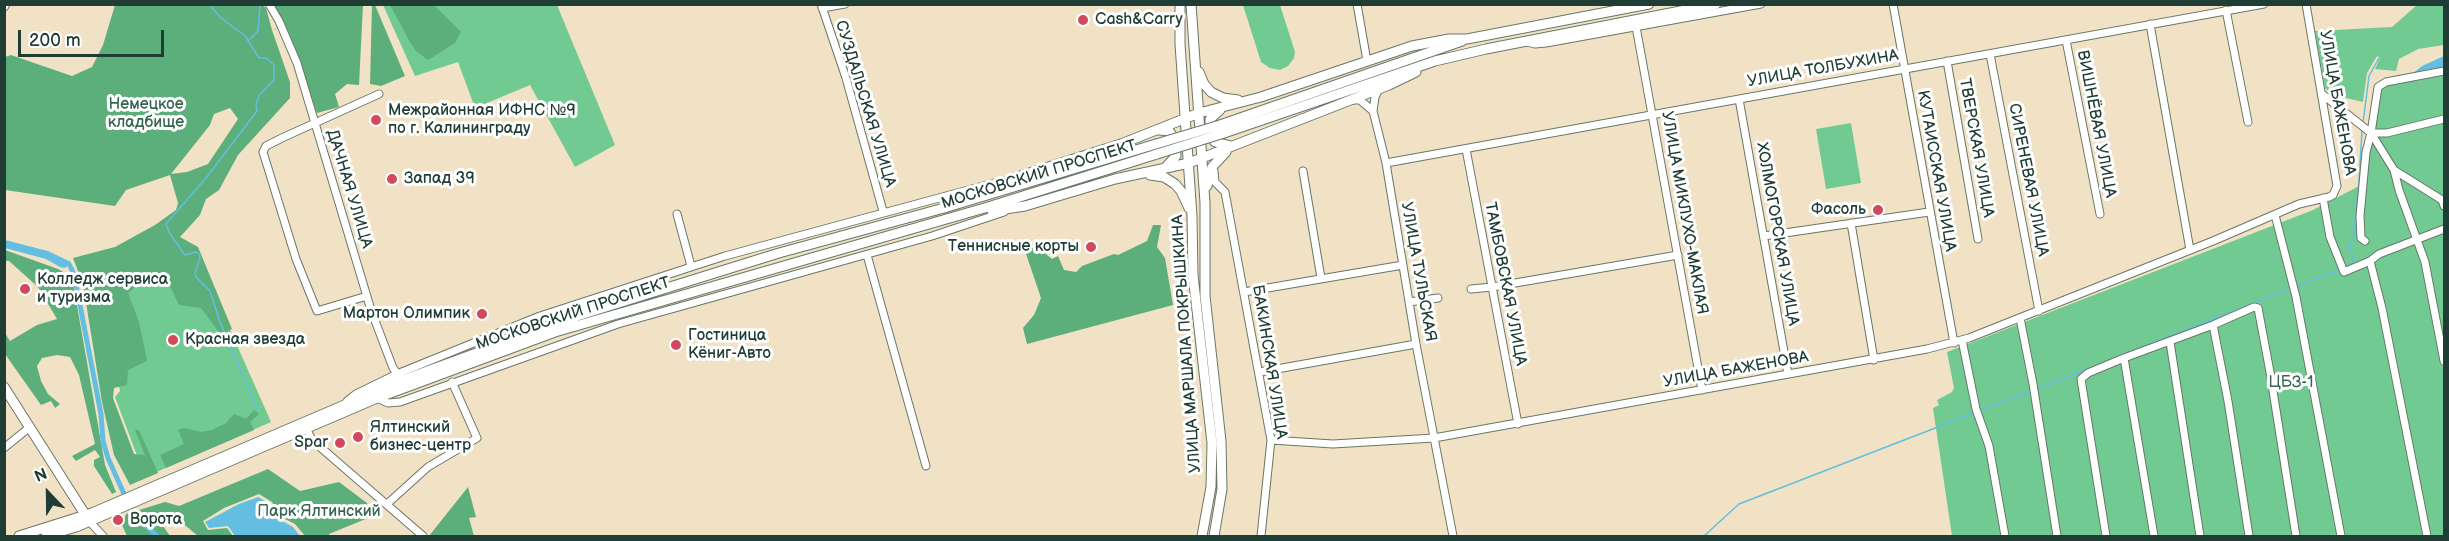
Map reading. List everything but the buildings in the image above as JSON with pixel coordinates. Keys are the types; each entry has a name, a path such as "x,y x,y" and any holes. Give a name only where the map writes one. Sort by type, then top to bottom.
{"main road":[{"name":"УЛИЦА МАРШАЛА ПОКРЫШКИНА","path":"1180,4 1194,281 1212,442 1211,487 1202,537"},
{"name":"УЛИЦА МАРШАЛА ПОКРЫШКИНА","path":"1191,4 1205,203 1205,296 1219,412 1222,464 1222,489 1214,537"},
{"path":"944,208 1017,177 1076,159 1186,117 1249,100 1427,43 1467,39 1649,4"},
{"name":"МОСКОВСКИЙ ПРОСПЕКТ","path":"128,501 400,377 579,320 649,304 954,217 1157,149 1431,63 1527,42 1697,12 1716,4"},
{"name":"МОСКОВСКИЙ ПРОСПЕКТ","path":"1222,129 1467,39"},
{"path":"1194,49 1201,79 1211,92 1223,99 1249,100"},
{"path":"954,217 1025,206 1202,159 1378,89 1431,63"},
{"path":"1153,130 1177,112 1183,81"},
{"path":"1230,105 1212,115 1209,130 1215,142 1233,147"},
{"path":"1153,130 1168,130 1175,140 1175,158 1160,170"},
{"path":"1205,203 1209,177 1215,164 1233,147"},
{"name":"МОСКОВСКИЙ ПРОСПЕКТ","path":"46,537 377,398 579,320 602,308 830,238 1157,149"},
{"path":"1136,175 1158,175 1172,182 1181,191 1192,216"},
{"path":"672,285 677,290 674,297"},
{"path":"4,387 87,518"},
{"name":"МОСКОВСКИЙ ПРОСПЕКТ","path":"19,537 87,518"}],"street":[{"name":"ДАЧНАЯ УЛИЦА","path":"268,4 289,42 367,296 393,368 400,377"},
{"path":"821,6 845,4"},
{"path":"1357,4 1367,61"},
{"path":"1636,24 1649,25 1697,12 1761,4"},
{"name":"КУТАИССКАЯ УЛИЦА","path":"1893,4 1929,212 1958,341 1977,412 1989,446 2005,537"},
{"name":"УЛИЦА ТОЛБУХИНА","path":"1386,163 2264,4"},
{"name":"УЛИЦА БАЖЕНОВА","path":"1271,440 1333,444 1434,438 1874,360 1958,341 2039,311 2299,204 2333,195 2337,186 2306,4"},
{"name":"СУЗДАЛЬСКАЯ УЛИЦА","path":"821,6 846,78 883,212"},
{"path":"2226,10 2248,122"},
{"name":"УЛИЦА МИКЛУХО-МАКЛАЯ","path":"1636,24 1641,40 1702,390"},
{"path":"2150,24 2190,250"},
{"path":"1641,40 1644,29 1649,25"},
{"name":"ВИШНЁВАЯ УЛИЦА","path":"2066,40 2100,214"},
{"name":"СИРЕНЕВАЯ УЛИЦА","path":"1990,54 2039,311"},
{"name":"ТВЕРСКАЯ УЛИЦА","path":"1947,62 1978,238"},
{"path":"2365,241 2361,238 2360,216 2366,152 2378,87 2382,83 2445,71"},
{"path":"1373,111 1378,89"},
{"path":"367,296 317,311 296,259 263,155 266,146 379,94"},
{"path":"2322,94 2371,133 2394,170 2425,262 2445,361"},
{"name":"ХОЛМОГОРСКАЯ УЛИЦА","path":"1739,99 1788,374"},
{"path":"1349,101 1360,100 1373,111"},
{"name":"УЛИЦА ТУЛЬСКАЯ","path":"1373,111 1386,163 1416,344 1453,537"},
{"path":"2371,133 2397,131 2445,119"},
{"name":"ТАМБОВСКАЯ УЛИЦА","path":"1466,149 1518,424"},
{"name":"БАКИНСКАЯ УЛИЦА","path":"1215,164 1215,182 1225,192 1271,440 1261,537"},
{"path":"2394,170 2437,196 2445,206"},
{"path":"1303,171 1321,278"},
{"name":"МОСКОВСКИЙ ПРОСПЕКТ","path":"400,377 464,346 558,310 691,266 899,207 1017,177"},
{"path":"2437,196 2445,194"},
{"path":"2323,198 2330,237 2342,271 2347,272 2379,254 2445,229"},
{"name":"МОСКОВСКИЙ ПРОСПЕКТ","path":"377,398 394,404 586,334 867,255 1025,206"},
{"path":"1764,236 1929,212"},
{"path":"677,214 691,266"},
{"path":"2274,215 2296,297 2341,537"},
{"path":"1851,223 1874,360"},
{"path":"830,238 840,224"},
{"path":"867,255 926,466"},
{"path":"1471,289 1678,255"},
{"path":"814,269 821,256"},
{"path":"2370,261 2382,308 2427,537"},
{"path":"1245,292 1403,265"},
{"path":"1409,302 1438,298"},
{"path":"649,304 669,309"},
{"path":"2106,537 2081,379 2088,373 2124,358 2213,326 2254,307 2258,308 2270,372 2296,537"},
{"path":"558,310 602,308"},
{"path":"2020,318 2033,384 2057,537"},
{"path":"579,320 582,333 586,334"},
{"path":"2213,326 2228,401 2248,537"},
{"path":"2170,342 2200,537"},
{"path":"1260,372 1416,344"},
{"path":"2124,358 2154,537"},
{"path":"387,504 428,467 477,438 452,382"},
{"path":"4,448 30,427"},
{"path":"306,428 325,451 423,537"},
{"path":"87,518 103,537"}],"green space":[{"name":"Немецкое кладбище","path":"115,5 262,5 266,8 290,82 290,98 238,155 219,190 206,199 200,215 180,237 198,247 232,329 221,335 201,308 179,305 169,284 148,276 128,293 139,322 147,361 128,370 127,385 114,388 113,398 134,454 145,455 135,430 139,430 158,473 130,485 114,455 102,402 83,284 73,258 115,247 155,225 176,210 178,203 170,175 126,190 115,206 5,190 5,57 11,55 72,76 92,67 103,45","holes":["230,108 238,119 208,164 187,172 171,174 210,125 214,114"]},
{"path":"274,5 363,5 359,85 347,84 335,94 339,107 317,113 286,27 272,30 285,26"},
{"path":"372,5 375,5 405,76 381,86 370,84"},
{"path":"383,5 557,5 615,145 575,167 530,85 475,108 458,62 415,76"},
{"path":"390,5 434,5 461,32 455,43 428,60 416,51"},
{"path":"1243,5 1280,5 1295,52 1288,66 1280,70 1270,68 1261,62"},
{"path":"2417,5 2444,5 2444,45 2418,49 2399,59 2396,71 2375,69 2380,58 2377,56 2367,73 2363,102 2333,95 2325,88 2315,31 2392,27"},
{"name":"ЦБЗ-1","path":"2444,74 2444,536 1952,536 1933,408 1939,405 1937,400 1952,392 1954,388 1947,352 2313,210 2361,185 2381,87"},
{"path":"1851,123 1861,183 1826,189 1816,129"},
{"path":"1153,225 1161,225 1157,247 1165,258 1173,305 1027,344 1023,328 1034,315 1041,298 1023,245 1038,242 1044,246 1047,255 1052,259 1058,256 1064,270 1076,272 1082,266 1114,254 1118,255 1147,241"},
{"name":"Красная звезда","path":"193,246 271,422 145,477 115,397 120,391 101,288"},
{"path":"5,250 58,269 72,277 105,465 116,492 112,494 94,466 94,460 100,457 95,450 76,461 72,456 95,444 79,375 70,357 57,355 42,358 37,366 48,394 60,404 55,408 51,401 41,405 5,354 5,333 10,341 37,325 57,319 38,287 9,261 5,261"},
{"path":"254,410 259,414 250,422 254,430 166,468 160,455 184,444 178,430 184,428 201,432 212,430 226,423 234,414 246,419"},
{"name":"Парк Ялтинский","path":"268,469 300,491 339,482 367,503 373,516 329,534 329,536 305,536 295,524 279,516 272,502 259,494 224,508 203,521 208,530 227,528 233,536 198,536 175,517 159,520 170,536 127,536 122,525 126,514 165,502 179,506"},
{"path":"468,487 476,517 469,518 474,536 429,536"}],"water":[{"path":"2444,56 2444,70 2411,75 2422,66"},
{"path":"5,240 48,251 71,262 65,268 60,267 46,259 5,248"},
{"path":"258,497 269,503 277,518 293,527 300,536 235,536 228,526 209,528 205,522 239,504"}],"waterway":[{"path":"209,4 220,17 245,36 259,58 266,58 274,65 274,80 260,94 256,104 257,111 206,178 166,224 170,234 185,255 196,252 199,254 196,277 210,291 220,322 257,409"},
{"path":"248,41 258,31 260,4"},
{"path":"2363,123 2369,76 2379,58"},
{"path":"2350,266 2353,258 2349,245 2353,239 2362,131"},
{"path":"2353,265 2370,257"},
{"path":"69,264 74,274 101,414 103,441 108,458 133,514 157,536"},
{"path":"2297,286 2340,270"},
{"path":"2037,389 2292,288"},
{"path":"1978,411 2033,391"},
{"path":"1704,536 1739,504 1974,413"}],"place":[{"name":"Cash&Carry","path":"1083,20"},
{"name":"Межрайонная ИФНС №9 по г. Калининграду","path":"376,120"},
{"name":"Запад 39","path":"392,179"},
{"name":"Фасоль","path":"1878,210"},
{"name":"Теннисные корты","path":"1091,247"},
{"name":"Колледж сервиса и туризма","path":"25,289"},
{"name":"Мартон Олимпик","path":"482,314"},
{"name":"Красная звезда","path":"173,340"},
{"name":"Гостиница Кёниг-Авто","path":"676,345"},
{"name":"Ялтинский бизнес-центр","path":"358,437"},
{"name":"Spar","path":"340,443"},
{"name":"Ворота","path":"118,520"}]}
